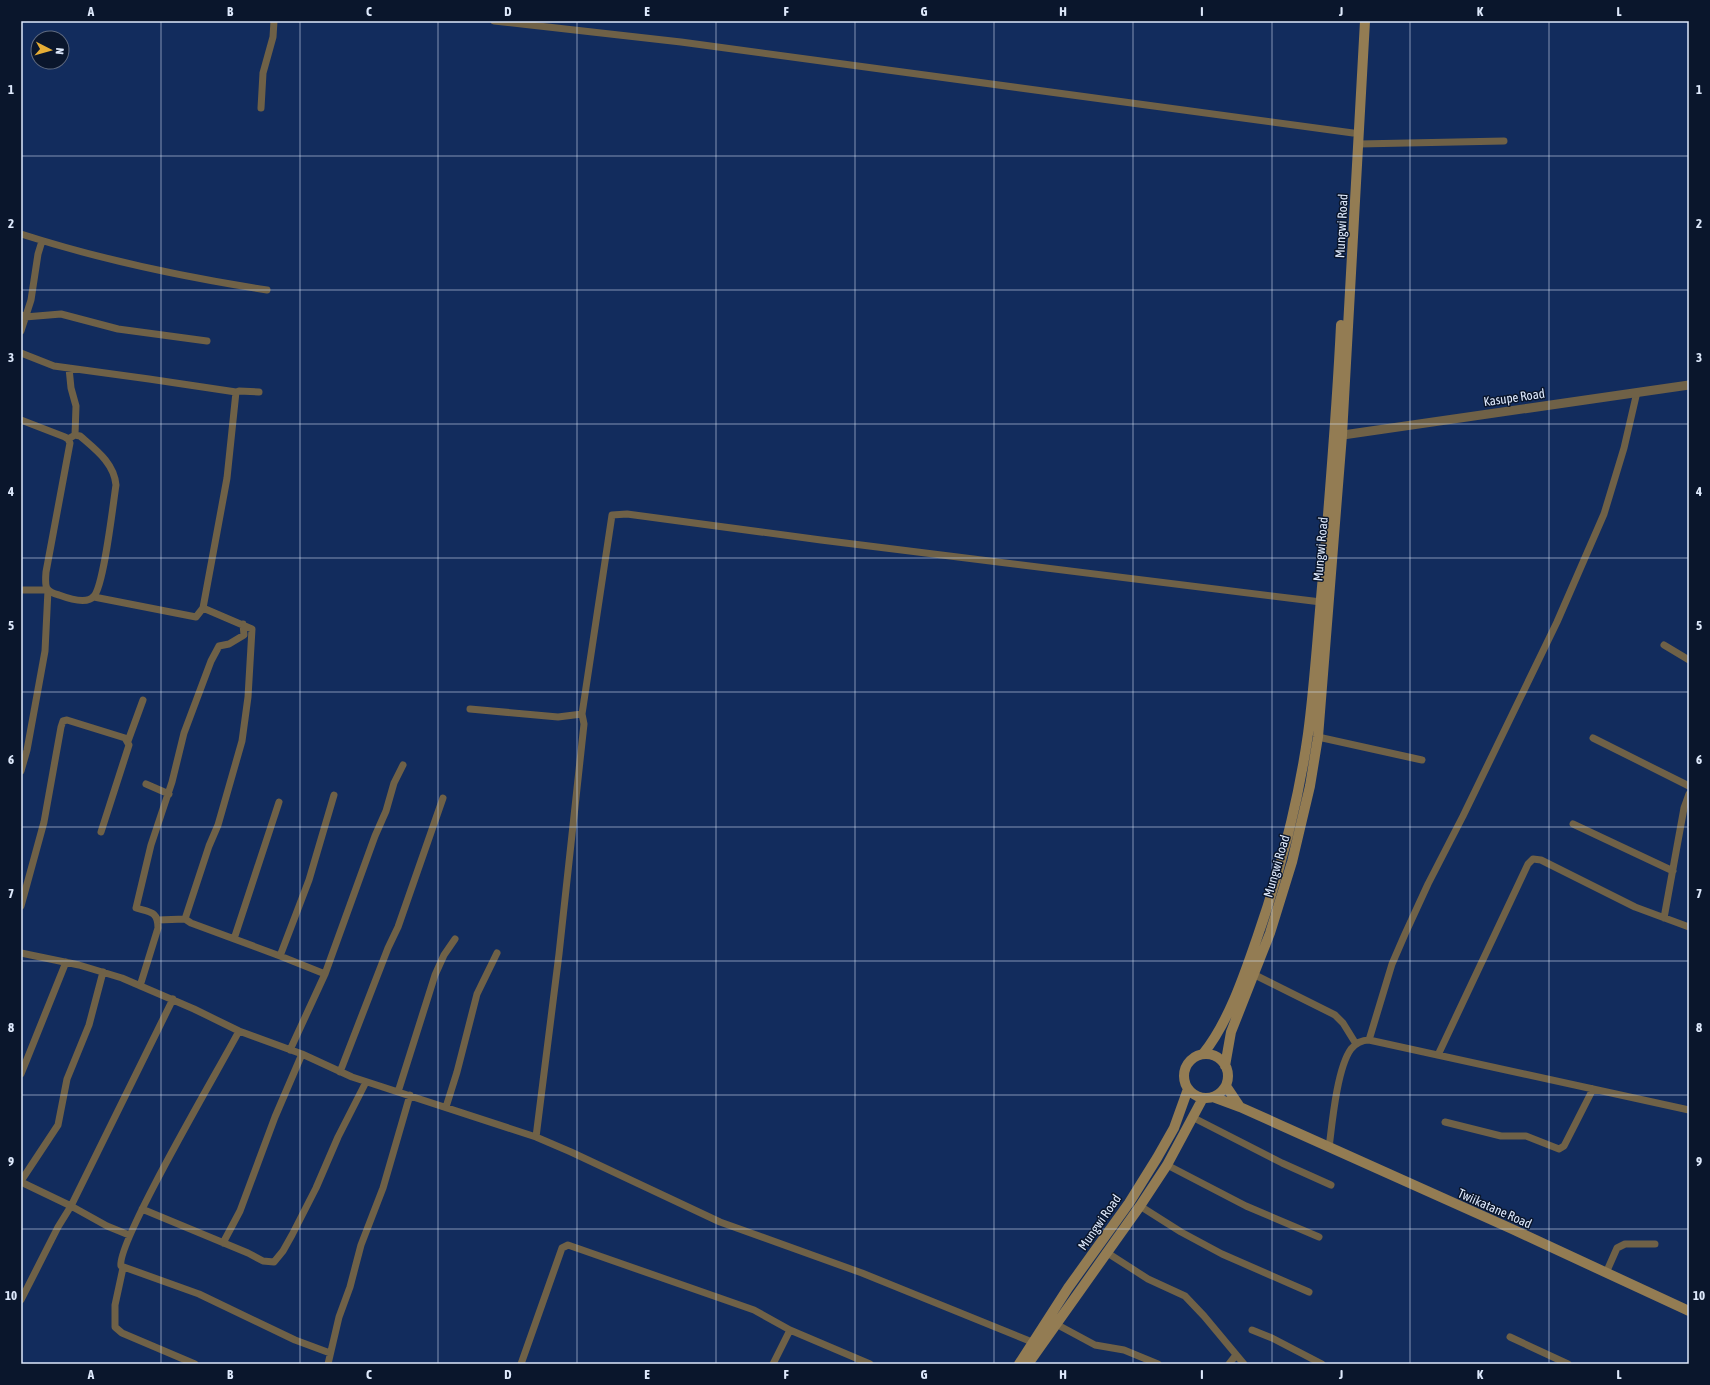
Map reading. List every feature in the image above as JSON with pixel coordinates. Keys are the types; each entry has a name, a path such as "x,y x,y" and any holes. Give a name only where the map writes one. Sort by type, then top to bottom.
{"main road":[{"name":"Mungwi Road","path":"1225,1066 1231,1032 1250,973 1286,843 1308,734 1339,436 1359,21"},
{"name":"Mungwi Road","path":"1203,1054 1214,1041 1270,933 1292,862 1310,786 1318,737 1339,436 1365,21"},
{"path":"1203,1054 1216,1056 1225,1066 1227,1072 1226,1086 1222,1091 1208,1098 1197,1097 1188,1089 1184,1082 1184,1074 1190,1061 1196,1056 1203,1054"},
{"path":"1226,1086 1240,1107"},
{"name":"Mungwi Road","path":"1028,1364 1068,1288 1129,1203 1158,1158 1174,1128 1188,1089"},
{"name":"Mungwi Road","path":"1019,1364 1056,1324 1140,1206 1167,1165 1192,1118 1208,1098"},
{"name":"Twiikatane Road","path":"1208,1098 1240,1107 1290,1131 1512,1229 1689,1311"}],"street":[{"path":"261,108 263,72 271,45 274,21"},
{"path":"494,21 681,42 1353,132"},
{"path":"1358,144 1504,141"},
{"path":"21,234 135,266 216,282 267,290"},
{"path":"21,331 23,316 31,300 38,254 42,241"},
{"path":"23,316 61,314 118,329 207,341"},
{"path":"21,353 54,366 236,392 259,392"},
{"path":"70,368 71,388 76,406 75,435"},
{"name":"Kasupe Road","path":"1339,436 1689,385"},
{"path":"68,439 70,448 46,572 45,586 53,594 72,599 88,600 94,597 196,616 203,608 227,478 236,392"},
{"path":"1369,1040 1384,989 1405,934 1428,884 1463,816 1557,622 1604,514 1624,448 1637,392"},
{"path":"21,420 68,439"},
{"path":"68,439 75,435 80,436 110,464 115,475 116,485 104,565 94,597"},
{"path":"536,1137 560,946 584,724 582,714 612,515 627,514 821,540 1321,602"},
{"path":"21,590 48,590"},
{"path":"21,771 27,750 45,651 48,590"},
{"path":"185,919 209,846 218,825 242,741 248,697 252,629 203,608"},
{"path":"140,986 158,928 158,920 153,913 136,908 184,733 211,662 219,646 229,644 244,635 243,624"},
{"path":"1664,645 1689,660"},
{"path":"101,832 128,753 128,741 144,700"},
{"path":"470,708 558,717 582,714"},
{"path":"21,906 44,822 63,721 67,720 95,728 125,738 128,741"},
{"path":"1318,737 1422,760"},
{"path":"1593,738 1689,786"},
{"path":"290,1050 325,974 375,836 386,811 394,783 403,765"},
{"path":"146,784 168,794"},
{"path":"1664,918 1684,808 1689,794"},
{"path":"280,956 309,880 334,795"},
{"path":"340,1072 388,948 398,927 443,798"},
{"path":"234,939 279,802"},
{"path":"1573,824 1673,871"},
{"path":"1438,1055 1449,1028 1528,864 1533,859 1541,860 1602,891 1664,918 1689,927"},
{"path":"158,920 185,919 191,924 325,974"},
{"path":"398,1092 435,975 444,955 455,939"},
{"path":"21,953 66,962 103,972 173,999 239,1031 302,1054 340,1072 366,1082 536,1137 720,1222 862,1273 1038,1344"},
{"path":"446,1107 457,1072 477,994 497,953"},
{"path":"21,1074 66,962"},
{"path":"103,972 89,1025 67,1079 58,1124 21,1181 107,1226 129,1235"},
{"path":"1250,973 1334,1015 1346,1028 1356,1044"},
{"path":"21,1300 58,1227 71,1206 173,999"},
{"path":"239,1031 142,1209 129,1235 120,1263 123,1268 199,1294 295,1340 330,1353"},
{"path":"1329,1148 1337,1089 1346,1060 1350,1050 1363,1040 1369,1040 1689,1110"},
{"path":"223,1243 240,1211 275,1117 302,1054"},
{"path":"142,1209 264,1261 270,1262 278,1258 316,1188 338,1137 366,1082"},
{"path":"1445,1122 1501,1136 1526,1136 1559,1149 1564,1146 1593,1089"},
{"path":"328,1364 339,1317 350,1287 361,1245 383,1188 410,1095"},
{"path":"1192,1118 1282,1163 1331,1185"},
{"path":"1167,1165 1246,1206 1319,1237"},
{"path":"1140,1206 1181,1232 1222,1254 1309,1292"},
{"path":"1606,1273 1617,1248 1625,1244 1654,1244"},
{"path":"521,1364 562,1248 568,1245 754,1310 790,1330 870,1364"},
{"path":"1106,1252 1148,1279 1184,1296 1204,1316 1244,1364"},
{"path":"123,1268 115,1305 115,1327 122,1333 195,1364"},
{"path":"1056,1324 1095,1345 1124,1350 1158,1364"},
{"path":"773,1364 790,1330"},
{"path":"1252,1330 1280,1341 1322,1364"},
{"path":"1510,1338 1568,1364"},
{"path":"1229,1364 1236,1355"}]}
